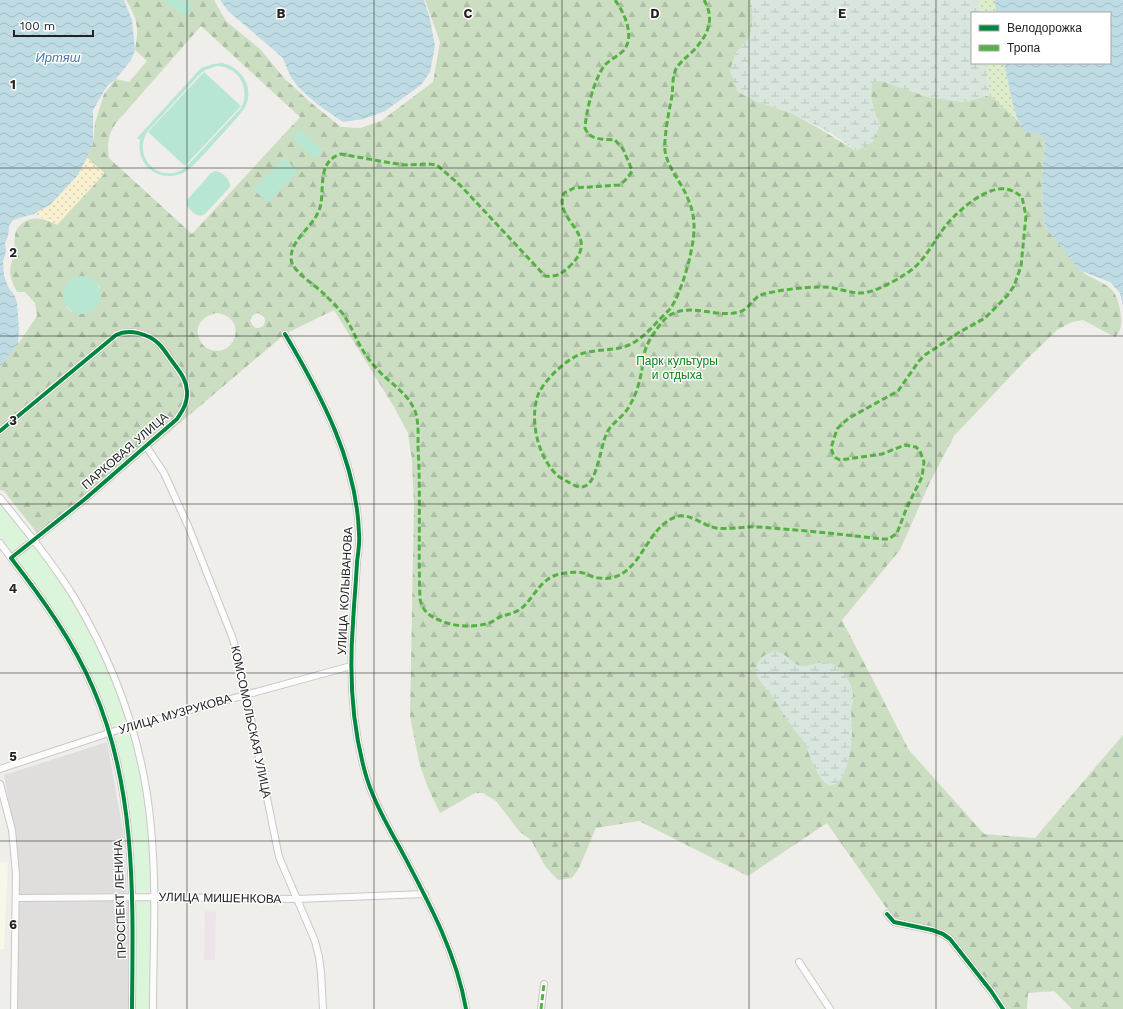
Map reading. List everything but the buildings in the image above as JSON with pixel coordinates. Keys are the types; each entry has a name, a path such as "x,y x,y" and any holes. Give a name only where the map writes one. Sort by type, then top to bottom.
{"street":[{"name":"ПАРКОВАЯ УЛИЦА","path":"0,431 121,333 134,332 145,335 159,344 184,378 188,392 187,399 185,406 177,419 85,499 34,540"},
{"name":"УЛИЦА КОЛЫВАНОВА","path":"285,334 305,368 335,431 346,460 356,499 360,534 351,666 356,731 368,781 380,811 425,894 450,950 458,974 466,1009"},
{"name":"КОМСОМОЛЬСКАЯ УЛИЦА","path":"146,446 164,473 192,536 233,639 246,694 279,857 315,941 319,957 323,1009"},
{"path":"1,500 34,540 60,576 86,619 107,660 132,726 143,774 150,819 153,855 153,1009"},
{"path":"12,558 34,540"},
{"name":"ПРОСПЕКТ ЛЕНИНА","path":"0,543 41,597 78,657 93,688 110,733 126,817 130,853 133,897 132,1009"},
{"name":"УЛИЦА МУЗРУКОВА","path":"0,769 132,726 351,666"},
{"path":"0,784 12,830 16,874 14,1009"},
{"name":"УЛИЦА МИШЕНКОВА","path":"16,898 154,897 297,899 425,894"},
{"path":"887,914 894,922 932,930 943,934 950,939 991,991 1003,1009"},
{"path":"799,962 830,1009"},
{"path":"541,1009 544,984"}],"shaded area":[{"path":"107,742 123,830 127,893 21,895 18,892 18,855 4,775"},
{"path":"0,862 8,862 4,949 0,949"},
{"path":"128,900 131,905 130,1009 17,1009 18,903 21,901"},
{"path":"205,911 216,912 215,960 204,960"}],"green space":[{"name":"Парк культуры и отдыха","path":"126,0 214,0 226,21 261,50 284,78 310,102 341,127 360,128 381,121 433,82 440,42 425,0 751,0 753,18 750,37 735,54 755,101 791,113 856,151 880,125 873,105 871,89 872,83 882,81 928,97 964,102 990,95 1018,121 1022,128 1041,135 1045,143 1042,176 1043,213 1046,228 1080,270 1112,290 1119,304 1121,319 1120,330 1115,337 1083,320 1072,322 1057,330 1023,363 954,436 930,482 900,550 842,620 909,750 984,834 1035,838 1123,735 1123,1009 1072,1009 1054,991 1028,993 1027,1009 1006,1009 945,931 894,919 827,823 748,876 639,821 596,828 579,868 572,878 558,880 545,866 531,840 519,831 496,801 483,793 475,793 440,813 428,788 419,762 410,716 414,506 412,461 408,433 394,407 334,310 285,334 102,489 97,484 37,533 4,491 0,490 0,367 37,316 35,303 25,292 17,292 11,279 10,271 14,250 15,233 24,222 32,219 40,219 57,224 104,173 87,158 93,144 95,123 104,94 116,79 129,82 147,61 135,50 137,36 136,24 133,13","holes":["201,26 300,117 192,234 109,158 109,140 111,131 116,123","95,281 100,287 72,312 66,307","217,313 227,316 233,322 236,329 235,337 231,344 225,349 218,351 204,346 198,333 201,321 212,314","258,313 264,317 265,322 263,326 259,328 254,327 250,321 253,315"]},
{"path":"163,0 185,0 193,6 185,17"},
{"path":"751,0 978,0 980,12 971,12 971,64 986,64 990,95 964,102 928,97 882,81 872,83 872,100 880,125 873,142 856,151 833,134 791,113 755,101 738,92 730,71 735,54 750,37 753,18"},
{"path":"978,0 996,0 996,12 980,12"},
{"path":"222,63 229,65 240,73 247,84 248,98 246,105 236,119 202,157 188,170 170,176 153,172 142,159 140,140 137,138 201,68","holes":["217,66 225,67 237,75 244,87 245,94 241,108 185,168 176,172 166,173 158,171 151,166 143,151 143,142 147,132 199,75 205,70"]},
{"path":"986,64 1004,64 1018,121 990,95"},
{"path":"204,72 241,106 185,166 148,132"},
{"path":"300,129 323,150 314,159 292,138"},
{"path":"284,158 298,171 268,203 254,190"},
{"path":"215,171 226,177 230,187 205,214 200,216 187,206 187,200 211,173"},
{"path":"78,276 86,276 96,281 100,288 100,302 96,309 86,314 78,314 68,309 66,306 63,299 63,291 68,281 71,279"},
{"path":"1,502 29,537 10,552 0,539"},
{"path":"33,543 64,585 91,630 105,661 128,721 110,727 61,623 37,587 15,558"},
{"path":"776,651 801,666 822,662 833,665 844,674 849,681 853,692 850,753 844,772 840,780 835,784 829,785 825,783 818,774 805,744 757,677 756,667 760,660 767,654"},
{"path":"131,734 145,799 152,892 135,893 128,815 114,738"},
{"path":"136,900 151,900 150,1009 136,1009"}],"sand":[{"path":"87,158 105,173 57,225 34,214 51,204 77,176"}],"water":[{"name":"Иртяш","path":"0,0 124,0 132,20 135,50 131,60 116,79 107,86 93,110 93,144 77,176 51,204 34,214 13,220 9,226 3,262 4,275 8,287 15,296 17,303 19,329 18,344 0,367"},
{"path":"220,0 424,0 430,19 435,46 430,72 421,85 385,111 364,119 343,122 316,103 297,86 282,57 228,11"},
{"path":"995,0 1123,0 1123,306 1120,293 1110,282 1079,270 1046,228 1043,213 1042,176 1045,143 1041,135 1027,133 1021,128 1012,100 1004,64 1111,64 1111,12 996,12"}],"marked path":[{"path":"615,0 622,11 629,32 627,45 623,51 606,64 600,72 591,96 585,128 587,132 594,137 615,140 623,149 632,170 627,178 619,185 574,188 564,193 562,203 569,220 579,236 581,245 579,255 564,271 553,276 545,276 461,186 437,165 406,165 341,154 334,157 325,168 319,211 295,244 292,251 291,258 295,268 323,293 340,311 370,360 376,368 406,397 415,411 418,429 420,599 423,608 428,614 449,624 465,626 481,625 492,622 502,616 511,614 522,608 546,581 556,575 577,572 603,578 612,578 619,575 631,567 655,533 662,526 669,520 679,516 693,518 716,528 726,529 758,527 889,539 897,533 907,507 922,477 924,462 920,451 916,447 905,445 882,454 840,460 836,458 831,448 837,429 849,418 898,391 919,361 925,355 958,333 985,318 1007,296 1014,286 1021,266 1026,216 1022,197 1010,190 999,189 982,195 959,211 948,223 924,257 915,267 882,287 861,293 828,287 791,289 760,295 745,309 739,312 720,313 691,310 672,314 661,323 648,343 644,353 640,378 635,395 628,408 608,431 596,469 590,482 583,487 578,487 558,476 545,459 537,438 535,427 535,405 541,389 557,370 578,355 624,347 637,341 670,309 675,302 687,269 694,234 693,216 691,206 685,192 666,157 665,141 673,79 676,69 702,40 708,28 709,14 708,7 704,0"},
{"path":"541,1009 544,984"}],"cycle path":[{"path":"0,431 116,335 121,333 139,333 155,340 163,348 184,378 187,395 186,402 177,419 85,499 11,558 56,620 76,653 93,688 107,726 118,766 125,805 132,887 132,1009"},
{"path":"285,334 324,405 335,430 352,481 357,507 359,541 351,662 355,721 367,779 382,816 421,888 440,927 455,967 466,1009"},
{"path":"887,914 894,922 932,930 943,934 950,939 991,991 1003,1009"}]}
